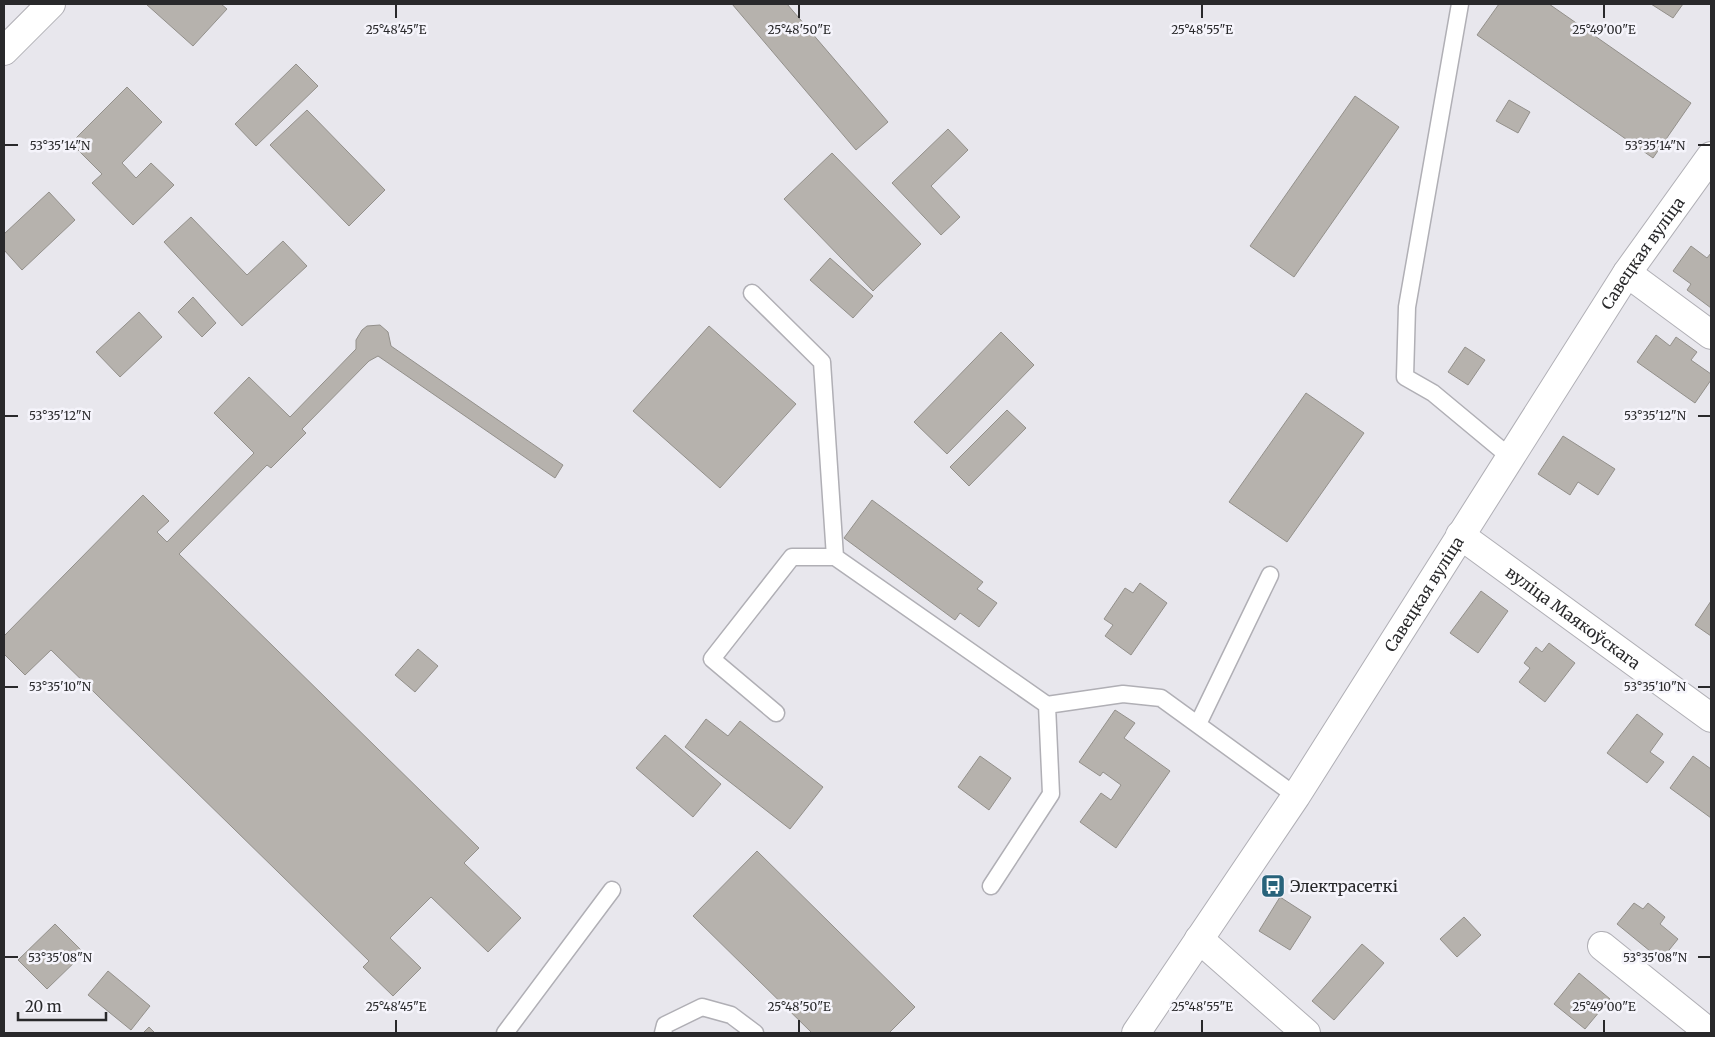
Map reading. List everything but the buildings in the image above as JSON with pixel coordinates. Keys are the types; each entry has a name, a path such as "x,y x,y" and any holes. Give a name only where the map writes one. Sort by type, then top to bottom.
{"street":[{"path":"4,51 51,4"},
{"name":"Савецкая вуліца","path":"1136,1033 1296,796 1627,272 1711,156"},
{"path":"1627,272 1711,335"},
{"name":"вуліца Маякоўскага","path":"1460,535 1711,718"},
{"path":"1199,939 1306,1033"},
{"path":"1602,946 1710,1033"}],"lane":[{"path":"1460,4 1407,307 1405,377 1433,393 1510,457"},
{"path":"752,292 822,362 834,557"},
{"path":"776,713 712,660 792,557 834,557 1047,705 1123,694 1161,698 1296,796"},
{"path":"1198,724 1270,575"},
{"path":"991,886 1051,794 1047,705"},
{"path":"506,1033 612,890"},
{"path":"663,1033 665,1025 702,1007 731,1015 755,1033"}],"place":[{"name":"Электрасеткі","path":"1273,886"}]}
